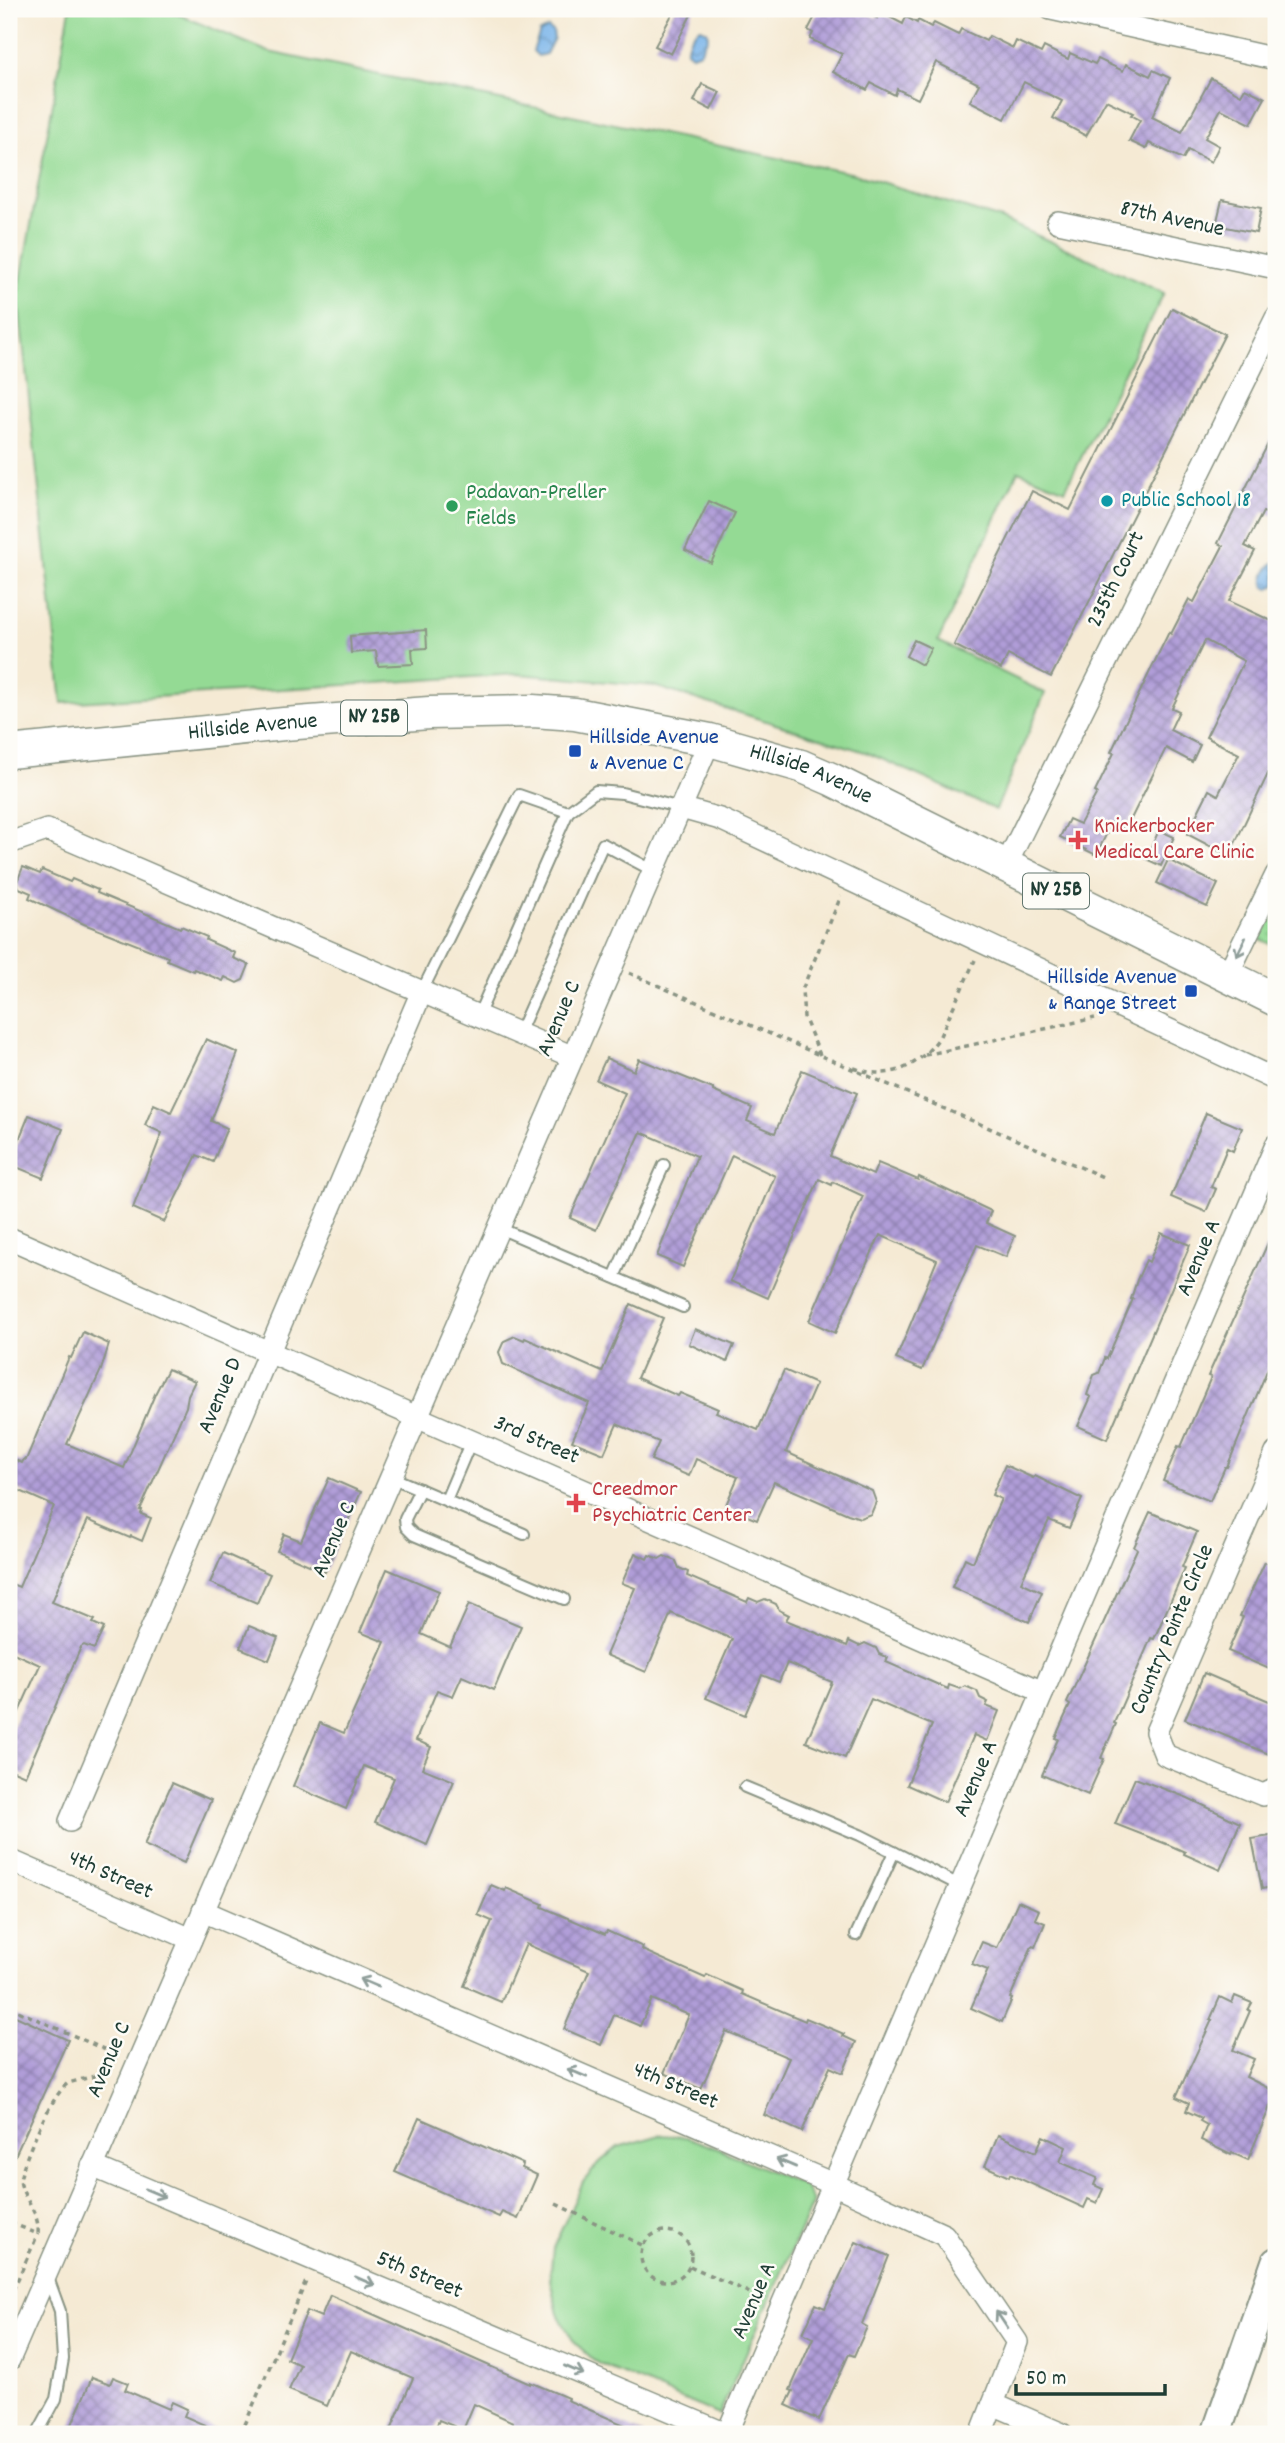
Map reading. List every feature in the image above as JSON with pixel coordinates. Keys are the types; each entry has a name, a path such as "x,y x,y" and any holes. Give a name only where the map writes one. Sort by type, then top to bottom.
{"main road":[{"name":"Hillside Avenue","path":"9,752 284,724 494,710 575,714 710,740 802,766 1227,976 1274,993"},
{"path":"1216,2434 1276,2262"}],"street":[{"path":"1051,9 1276,59"},
{"name":"87th Avenue","path":"1058,222 1276,268"},
{"name":"235th Court","path":"1006,865 1276,318"},
{"name":"Avenue C","path":"9,2360 710,740"},
{"path":"681,808 720,818 1276,1080"},
{"path":"9,843 47,830 573,1056"},
{"path":"1227,976 1276,875"},
{"name":"Avenue D","path":"70,1821 422,991"},
{"name":"Avenue A","path":"726,2434 1276,1145"},
{"name":"3rd Street","path":"9,1238 1043,1692"},
{"name":"Country Pointe Circle","path":"1276,1453 1156,1732 1165,1755 1263,1795 1276,1788"},
{"name":"4th Street","path":"9,1860 191,1939"},
{"name":"4th Street","path":"203,1911 833,2184 944,2235 1017,2342 993,2404"},
{"name":"5th Street","path":"92,2166 726,2434"},
{"path":"981,2434 993,2404 1062,2434"}],"lane":[{"path":"478,1016 568,812 596,791 622,793 681,808"},
{"path":"422,991 519,795 568,812"},
{"path":"519,1033 603,844 654,871"},
{"path":"614,1277 664,1165"},
{"path":"499,1228 683,1307"},
{"path":"446,1500 471,1441"},
{"path":"391,1477 524,1534"},
{"path":"420,1489 405,1519 406,1527 414,1535 564,1599"},
{"path":"745,1787 860,1835 961,1886"},
{"path":"856,1935 894,1852"},
{"path":"37,2434 56,2399 63,2359 60,2311 47,2272"}],"path":[{"path":"848,879 802,990 804,1017 820,1055 871,1074 891,1073 907,1067 939,1038 984,943"},
{"path":"612,966 1103,1177"},
{"path":"922,1055 1128,1011"},
{"path":"9,2007 117,2055 106,2073 62,2087 49,2108 20,2180 21,2188 39,2222 38,2234 9,2299"},
{"path":"556,2204 643,2245"},
{"path":"9,2222 38,2234"},
{"path":"660,2231 678,2233 690,2246 690,2265 681,2277 658,2280 646,2271 641,2261 643,2245 652,2234 660,2231"},
{"path":"241,2434 315,2260"},
{"path":"690,2265 781,2307"}],"green space":[{"name":"Padavan-Preller Fields","path":"70,9 165,9 269,52 855,174 1001,219 1164,293 1065,490 1018,471 938,641 1045,693 996,810 868,753 654,686 518,674 62,703 18,296"},
{"path":"1276,895 1276,947 1256,937"},
{"path":"660,2135 687,2137 803,2185 813,2201 719,2415 597,2363 574,2342 558,2314 550,2280 553,2248 583,2182 600,2162 618,2147"}],"water":[{"path":"548,28 553,32 554,38 546,54 538,56 533,51 540,32"},
{"path":"701,28 707,31 708,37 700,52 692,55 687,51 688,44 693,34"},
{"path":"1276,562 1276,585 1269,589 1264,584 1265,576 1270,566"}],"building":[{"path":"675,9 694,9 671,54 655,46"},
{"path":"819,9 858,9 877,18 878,11 903,24 906,17 931,27 934,23 958,35 961,29 986,41 989,36 1013,48 1016,41 1041,53 1044,47 1068,59 1070,53 1095,64 1098,59 1123,71 1126,64 1150,76 1153,70 1170,78 1152,117 1182,132 1211,78 1241,95 1245,88 1265,98 1251,124 1221,109 1205,138 1219,146 1211,162 1188,150 1183,159 1149,143 1146,149 1129,141 1140,120 1131,115 1133,113 1106,100 1086,136 1053,118 1062,101 1024,82 1005,119 970,101 979,84 936,62 918,99 897,89 895,95 871,83 867,90 833,72 842,54 810,39 813,33 808,30"},
{"path":"702,84 720,92 711,110 694,101"},
{"path":"1222,200 1261,208 1256,233 1216,225"},
{"name":"Public School 18","path":"1172,308 1225,334 1051,677 1008,655 1001,669 954,645 1032,491 1070,510"},
{"path":"1276,428 1276,516 1263,512 1245,546 1255,551 1229,601 1276,623 1276,757 1229,856 1187,834 1209,790 1218,795 1239,754 1206,737 1244,661 1205,640 1172,708 1179,711 1170,730 1200,745 1192,762 1166,748 1126,829 1112,823 1096,855 1060,837 1069,819 1080,824 1097,793 1095,792 1114,753 1111,752 1169,632 1171,634 1189,599 1194,602 1223,546 1218,543"},
{"path":"709,501 735,513 711,563 685,550"},
{"path":"426,630 427,648 412,649 413,664 378,666 376,651 351,653 350,636"},
{"path":"914,640 931,648 922,665 906,656"},
{"path":"1159,830 1174,837 1161,866 1146,859"},
{"path":"1168,860 1218,884 1207,907 1157,883"},
{"path":"23,867 40,874 42,870 70,882 72,879 98,890 97,893 207,937 206,940 235,953 233,958 249,965 243,980 237,983 225,977 223,981 194,969 193,971 167,960 168,957 84,924 29,898 31,893 19,888 17,882"},
{"path":"206,1039 238,1053 211,1121 227,1128 213,1162 197,1155 164,1222 133,1208 162,1133 145,1125 154,1104 171,1112"},
{"path":"606,1058 634,1071 639,1059 713,1089 752,1108 747,1121 775,1133 802,1070 857,1093 830,1156 873,1175 878,1163 918,1180 919,1177 991,1211 986,1223 1015,1236 1006,1257 977,1245 922,1370 896,1359 937,1260 880,1235 835,1333 809,1321 863,1196 833,1182 832,1185 819,1179 768,1298 730,1281 775,1176 732,1155 683,1267 657,1256 697,1156 641,1132 596,1230 570,1218 625,1093 596,1080"},
{"path":"1206,1113 1242,1128 1233,1151 1227,1148 1211,1187 1216,1189 1206,1212 1171,1197"},
{"path":"29,1115 63,1129 43,1178 9,1164"},
{"path":"1276,1225 1276,1349 1210,1501 1163,1481 1178,1446 1181,1447 1211,1377 1208,1376"},
{"path":"1161,1233 1190,1245 1107,1439 1078,1426 1091,1397 1087,1395 1094,1375 1099,1373 1105,1358 1107,1359 1133,1299 1137,1280 1146,1260 1149,1262"},
{"path":"631,1304 663,1318 637,1378 678,1396 680,1393 704,1403 718,1409 716,1412 758,1430 784,1370 816,1384 786,1452 872,1491 876,1502 871,1514 860,1518 774,1482 757,1520 725,1507 738,1477 696,1459 689,1476 651,1460 659,1442 617,1424 604,1454 572,1441 589,1403 503,1364 499,1352 504,1341 515,1336 602,1372"},
{"path":"695,1329 734,1345 727,1362 689,1344"},
{"path":"83,1332 109,1344 101,1370 67,1444 124,1468 168,1369 195,1381 140,1510 141,1514 151,1518 142,1541 88,1520 64,1573 52,1602 95,1620 93,1623 104,1628 94,1649 84,1645 81,1647 25,1776 9,1769 9,1734 40,1665 9,1651 9,1583 19,1587 54,1506 9,1486 9,1457 22,1463 26,1460 69,1357 71,1358"},
{"path":"1005,1465 1082,1499 1069,1528 1049,1520 1021,1582 1042,1592 1029,1622 952,1587 965,1558 973,1562 1001,1499 992,1495"},
{"path":"329,1478 361,1492 325,1572 277,1551 284,1534 301,1541"},
{"path":"1150,1512 1197,1532 1182,1567 1185,1568 1177,1587 1154,1639 1151,1638 1114,1723 1116,1724 1101,1758 1104,1759 1088,1795 1042,1775 1070,1705 1067,1703 1137,1549 1134,1547"},
{"path":"223,1553 270,1574 257,1603 210,1583"},
{"path":"635,1553 647,1559 649,1555 659,1559 664,1556 676,1561 679,1568 688,1572 687,1576 747,1602 749,1598 758,1602 765,1599 789,1615 786,1620 847,1646 849,1641 859,1646 865,1643 888,1658 886,1662 948,1689 949,1685 960,1689 965,1686 977,1691 980,1698 988,1702 986,1706 999,1711 987,1741 974,1735 945,1802 907,1785 932,1725 871,1699 845,1758 806,1742 832,1682 787,1663 779,1682 762,1675 745,1715 706,1698 732,1639 671,1613 646,1672 606,1655 635,1588 622,1583"},
{"path":"1265,1562 1276,1569 1276,1672 1228,1651 1243,1617 1240,1616"},
{"path":"387,1569 439,1591 421,1634 450,1647 469,1604 521,1626 494,1690 462,1676 453,1696 437,1690 416,1740 431,1747 422,1768 454,1781 427,1845 375,1822 394,1778 364,1766 346,1809 293,1786 320,1723 344,1733 385,1642 360,1632"},
{"path":"249,1626 278,1638 269,1660 240,1648"},
{"path":"1204,1673 1276,1704 1276,1757 1185,1719"},
{"path":"1135,1778 1188,1798 1240,1823 1220,1870 1184,1854 1185,1852 1115,1824"},
{"path":"172,1783 211,1800 184,1863 144,1845"},
{"path":"1276,1835 1276,1886 1262,1889 1252,1839"},
{"path":"491,1885 505,1891 506,1888 605,1934 607,1931 643,1947 642,1950 705,1978 707,1975 743,1991 742,1994 805,2021 806,2018 844,2034 843,2036 856,2042 843,2073 830,2067 802,2132 764,2115 789,2058 726,2031 701,2089 664,2073 689,2015 652,1999 640,2026 614,2015 601,2045 564,2029 589,1971 526,1944 501,2002 464,1986 492,1921 478,1915"},
{"path":"1018,1901 1039,1910 1035,1919 1045,1923 1035,1947 1032,1946 1002,2022 971,2008 988,1970 972,1964 982,1942 997,1948"},
{"path":"1235,1996 1252,2003 1233,2050 1254,2059 1246,2077 1276,2092 1248,2160 1201,2140 1207,2125 1200,2121 1202,2118 1186,2111 1189,2103 1176,2097 1220,1997 1232,2003"},
{"path":"9,2013 68,2040 9,2169"},
{"path":"419,2118 523,2164 522,2168 537,2175 518,2219 502,2212 499,2217 395,2172"},
{"path":"998,2135 1036,2152 1043,2136 1066,2147 1060,2162 1097,2178 1094,2185 1103,2189 1097,2203 1088,2199 1084,2208 1010,2174 1009,2177 985,2166"},
{"path":"856,2242 889,2256 862,2324 867,2327 854,2356 849,2354 819,2420 786,2405 813,2338 803,2333 816,2304 825,2308"},
{"path":"330,2295 645,2434 508,2434 513,2422 474,2404 463,2430 439,2420 433,2434 389,2434 413,2378 351,2351 327,2406 289,2390 300,2365 287,2359 307,2311 321,2317"},
{"path":"92,2377 110,2384 113,2377 128,2383 125,2390 169,2409 172,2402 187,2409 184,2416 225,2434 68,2434"}],"place":[{"name":"Public School 18","path":"1107,501"},
{"name":"Padavan-Preller Fields","path":"452,506"},
{"name":"Hillside Avenue & Avenue C","path":"575,751"},
{"name":"Knickerbocker Medical Care Clinic","path":"1078,840"},
{"name":"Hillside Avenue & Range Street","path":"1191,991"},
{"name":"Creedmor Psychiatric Center","path":"576,1503"}]}
